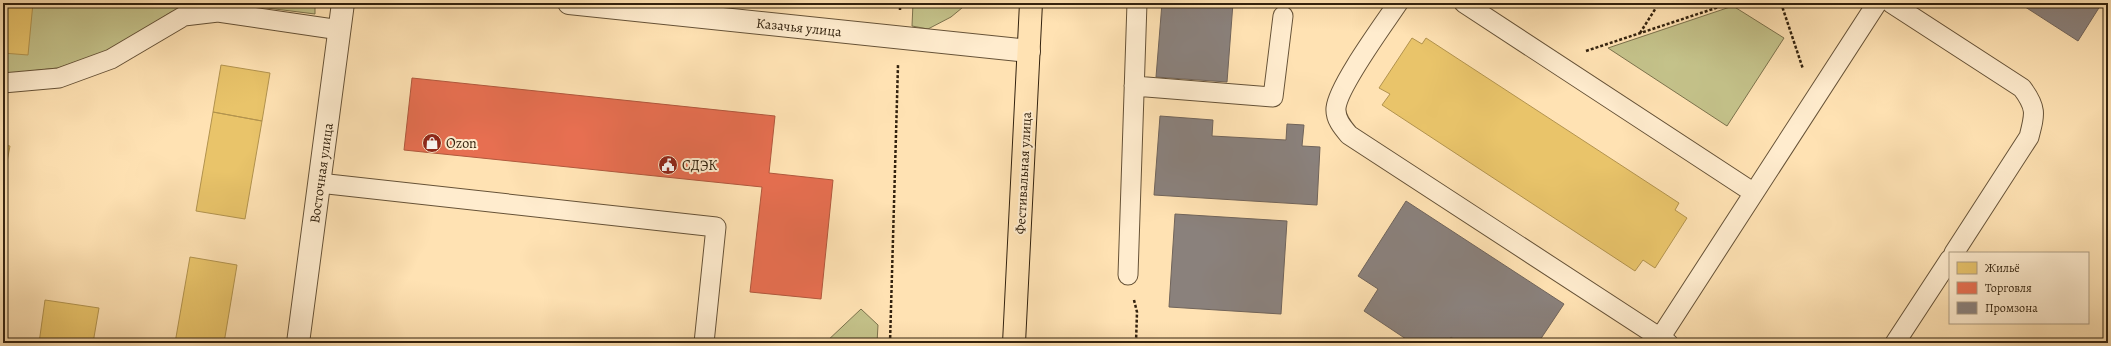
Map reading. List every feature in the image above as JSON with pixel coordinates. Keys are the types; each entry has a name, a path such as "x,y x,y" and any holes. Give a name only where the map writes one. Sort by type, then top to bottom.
{"main road":[{"name":"Фестивальная улица","path":"1014,343 1031,3"}],"street":[{"name":"Восточная улица","path":"298,343 343,3"},
{"name":"Казачья улица","path":"569,3 1029,51"}],"lane":[{"path":"1128,275 1137,3"},
{"path":"1398,3 1343,88 1336,109 1340,124 1349,135 1664,340 1754,193 1877,3"},
{"path":"1464,3 1754,193"},
{"path":"1891,3 2022,88 2032,102 2034,117 2030,137 1955,252"},
{"path":"3,83 59,78 111,59 184,16 218,12 340,30"},
{"path":"1134,86 1273,97 1283,16"},
{"path":"319,183 716,227 704,343"},
{"path":"1895,343 1949,261"}],"path":[{"path":"890,343 900,3"},
{"path":"1639,34 1659,3"},
{"path":"1567,71 1578,54 1729,3"},
{"path":"1780,3 1803,70"},
{"path":"1128,275 1137,312 1136,343"}],"shaded area":[{"path":"3,3 196,3 171,12 113,49 58,68 3,74"},
{"path":"227,3 315,3 315,14"},
{"path":"913,3 968,3 951,17 928,29 912,26"},
{"path":"1733,6 1784,38 1727,126 1608,48"},
{"path":"861,309 878,325 877,343 825,343"}],"building: Жильё":[{"path":"3,3 33,3 28,55 3,53"},
{"path":"1412,38 1422,44 1426,38 1679,203 1675,210 1687,218 1655,268 1643,260 1635,271 1382,105 1390,94 1379,88"},
{"path":"221,65 270,73 262,121 213,112"},
{"path":"213,112 262,121 245,219 196,211"},
{"path":"3,145 10,146 3,183"},
{"path":"190,257 237,265 224,343 175,343"},
{"path":"45,300 99,308 93,343 39,343"}],"building: Торговля":[{"path":"412,78 775,116 769,173 833,180 821,299 750,292 762,187 404,150"}],"building: Промзона":[{"path":"1162,3 1233,3 1227,82 1156,77"},
{"path":"2019,3 2102,3 2078,41"},
{"path":"1160,116 1213,120 1212,136 1286,140 1287,124 1304,125 1302,146 1320,147 1317,205 1154,195"},
{"path":"1406,201 1564,304 1538,343 1459,343 1451,337 1447,343 1412,343 1364,311 1378,289 1358,276"},
{"path":"1175,214 1287,221 1281,314 1169,307"}],"place":[{"name":"Ozon","path":"432,143"},
{"name":"СДЭК","path":"668,165"}]}
